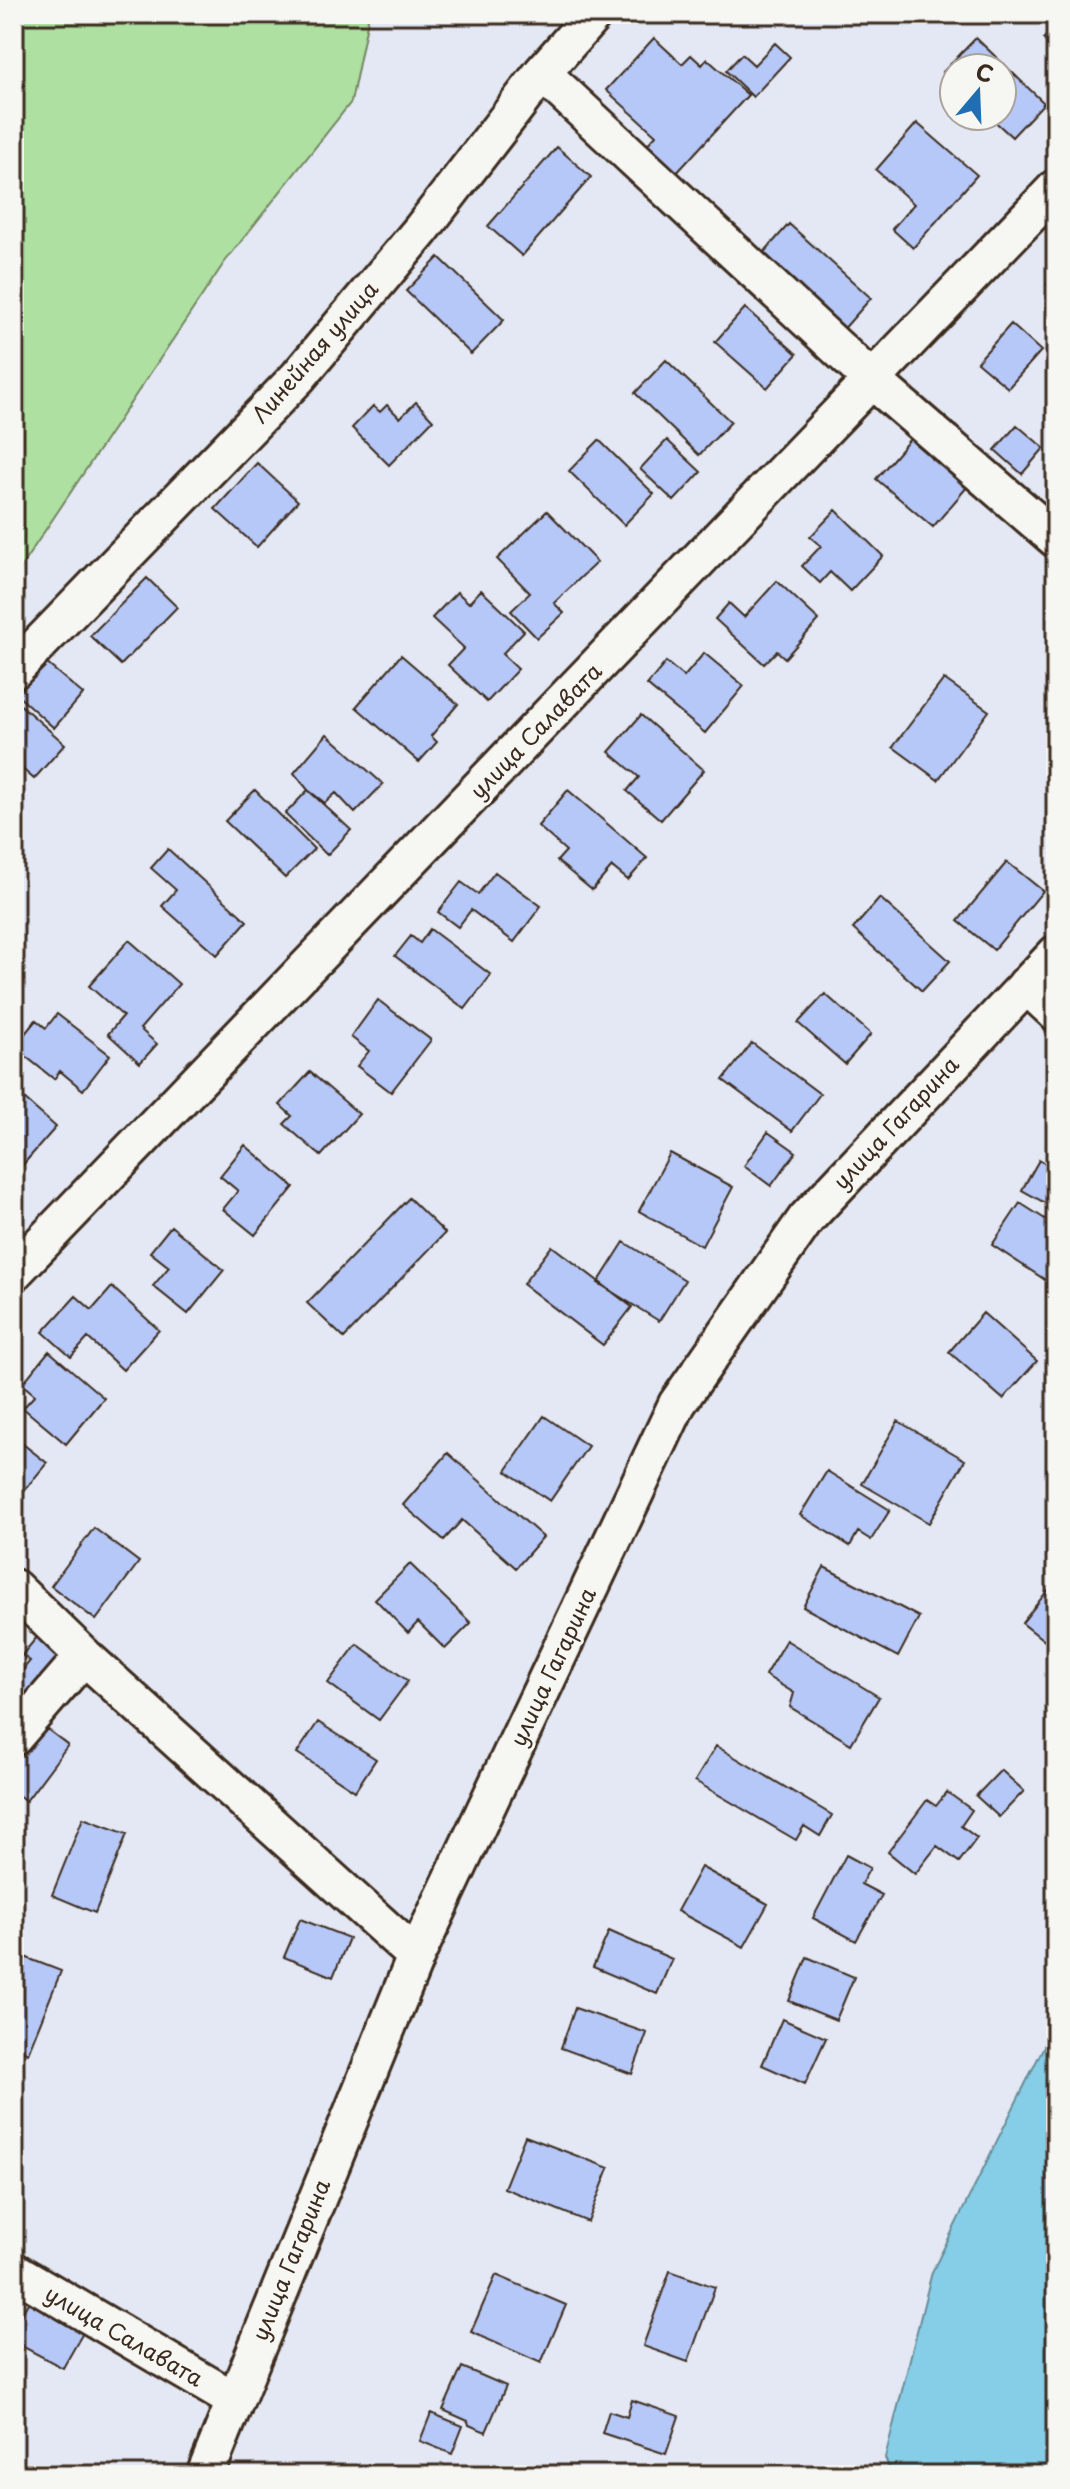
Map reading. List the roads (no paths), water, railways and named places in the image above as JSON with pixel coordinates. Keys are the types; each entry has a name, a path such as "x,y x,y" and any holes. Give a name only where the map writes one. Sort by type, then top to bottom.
{"street":[{"name":"Линейная улица","path":"14,670 298,377 421,230 542,73 594,14"},
{"path":"542,73 873,381 1056,539"},
{"name":"улица Салавата","path":"14,1272 1056,188"},
{"name":"улица Гагарина","path":"205,2475 416,1956 677,1404 806,1219 1056,954"},
{"path":"1026,985 1056,1013"},
{"path":"14,1588 84,1656 416,1956"},
{"path":"14,1737 84,1656"},
{"name":"улица Салавата","path":"14,2271 234,2400"}],"water":[{"path":"1056,2032 1056,2475 892,2475 885,2458 932,2272 1048,2038"}]}
